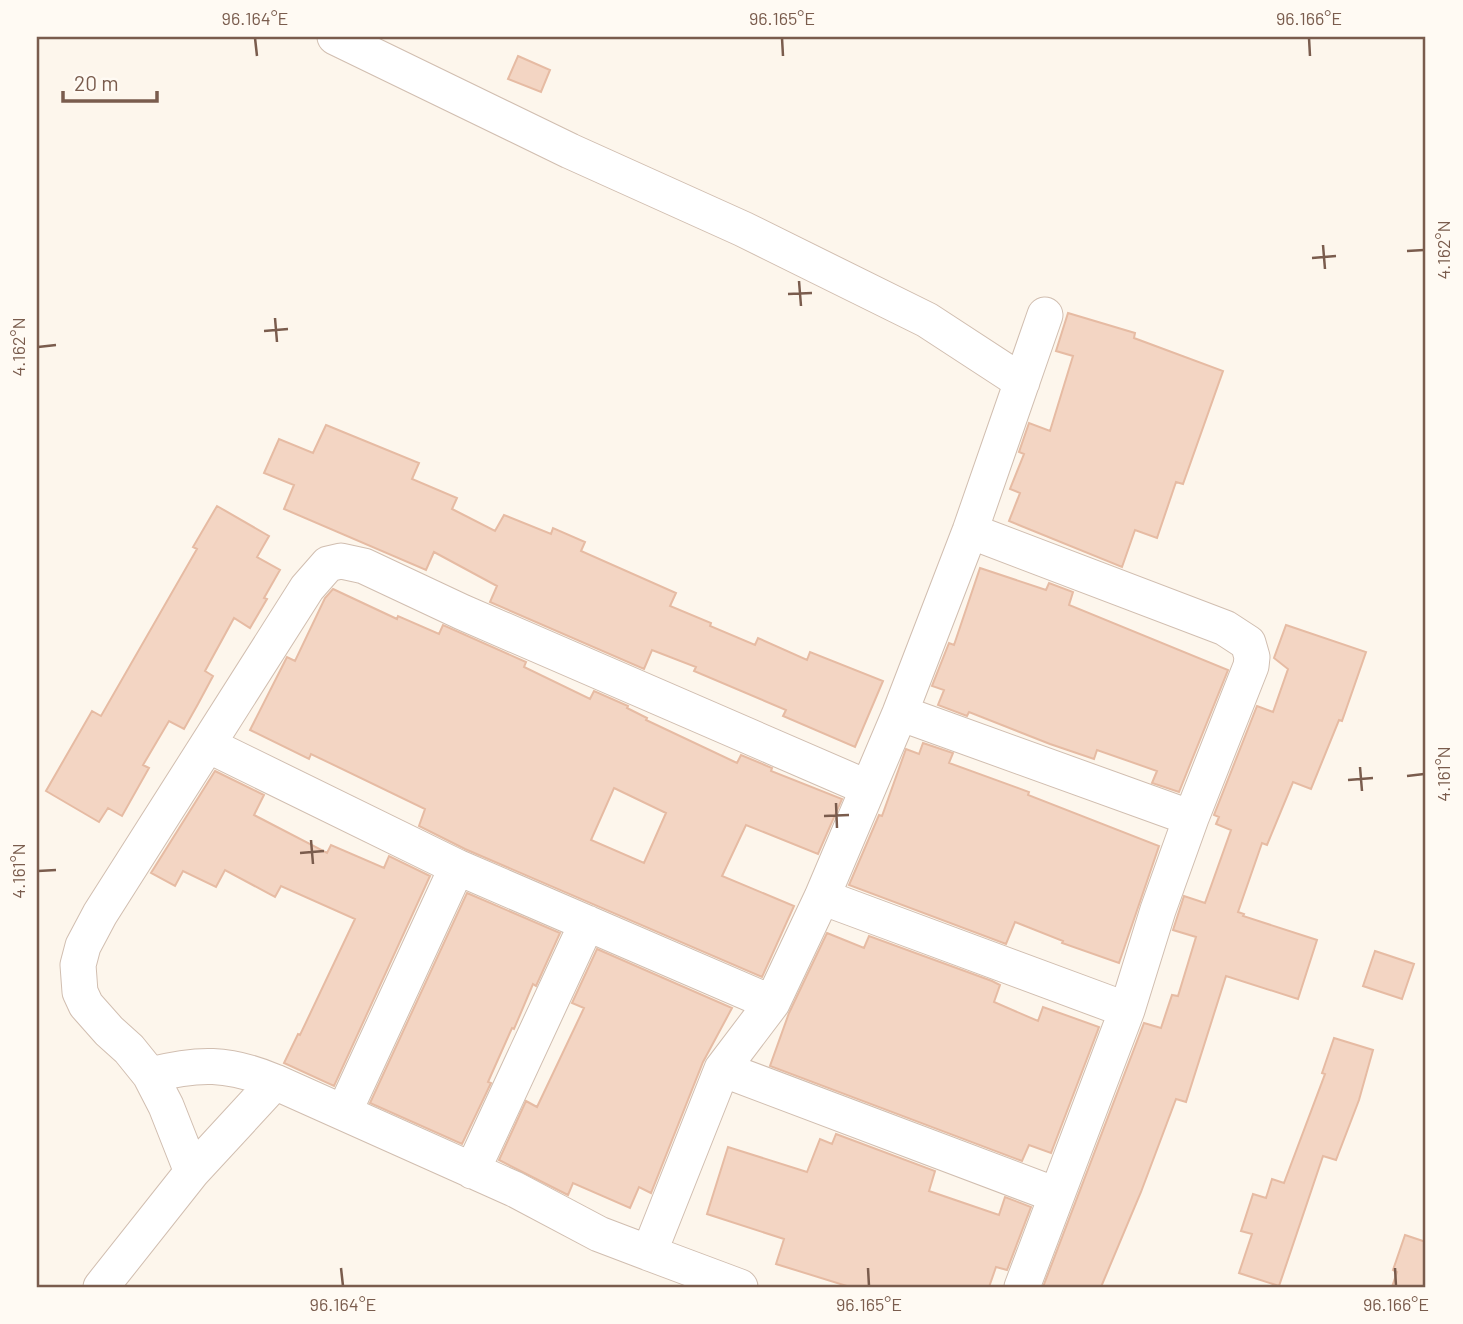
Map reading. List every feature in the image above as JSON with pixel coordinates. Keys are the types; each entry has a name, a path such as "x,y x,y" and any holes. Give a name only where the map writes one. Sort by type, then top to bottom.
{"street":[{"path":"335,37 570,151 756,235 927,320 1022,382"},
{"path":"649,1253 722,1069 772,1003 822,897 900,713 970,531 1045,315"},
{"path":"970,531 1225,628 1248,642 1252,657 1251,666 1157,910 1127,1010 1023,1287"},
{"path":"192,1172 166,1106 150,1075 130,1049 109,1031 86,1005 80,992 78,965 83,946 100,914 307,588 328,564 341,561 364,566 463,612 868,788"},
{"path":"900,713 1191,818"},
{"path":"208,745 457,867 772,1003"},
{"path":"344,1112 457,867"},
{"path":"822,897 1127,1010"},
{"path":"472,1171 587,923"},
{"path":"150,1075 174,1069 227,1066 248,1071 514,1189 599,1234 740,1287"},
{"path":"722,1069 1056,1195"},
{"path":"101,1287 192,1172 275,1082"}],"building":[{"path":"518,56 550,70 541,92 508,79"},
{"path":"1068,313 1135,333 1134,338 1223,371 1183,484 1176,482 1157,538 1135,530 1122,567 1009,521 1020,493 1010,489 1024,454 1019,452 1029,423 1050,431 1073,356 1056,351"},
{"path":"326,425 419,463 412,479 457,498 452,509 495,531 504,515 551,534 553,528 585,542 581,551 676,593 670,606 711,623 710,626 755,645 758,638 807,660 810,652 883,681 855,747 783,716 786,710 694,671 696,667 652,650 644,669 490,602 497,586 434,552 426,570 284,509 294,485 264,473 279,439 313,453"},
{"path":"217,506 269,536 257,557 280,570 250,628 234,618 205,671 213,676 184,729 169,721 143,765 149,768 122,816 108,808 99,822 46,791 92,711 101,716 197,549 193,547"},
{"path":"980,568 1046,590 1049,583 1073,592 1069,605 1228,670 1179,792 1152,783 1157,771 1097,750 1094,759 969,712 967,716 938,705 944,690 932,686 949,643 954,645"},
{"path":"333,589 397,619 398,616 439,634 443,625 526,662 524,667 590,699 594,691 628,706 627,708 647,718 646,720 737,763 741,755 772,768 771,771 842,799 818,854 746,825 722,876 794,906 762,977 465,849 419,826 425,809 311,754 309,759 250,730 287,657 295,661 325,598","holes":["614,788 666,813 644,863 591,840"]},
{"path":"1286,625 1366,652 1342,721 1339,720 1311,789 1293,782 1267,845 1262,843 1238,912 1317,940 1298,999 1226,976 1186,1102 1176,1099 1101,1287 1043,1287 1144,1023 1161,1028 1172,995 1178,996 1196,937 1173,930 1184,896 1205,903 1231,830 1216,824 1219,817 1214,815 1257,706 1273,712 1288,669 1274,658"},
{"path":"923,743 953,753 949,763 1029,792 1028,795 1159,846 1119,963 1062,943 1063,941 1015,922 1006,944 849,885 879,815 882,816 906,749 919,754"},
{"path":"215,771 264,795 254,815 327,853 331,845 384,868 389,856 430,876 334,1086 284,1063 355,919 281,886 275,897 225,870 216,887 183,871 175,886 151,873"},
{"path":"467,893 560,933 536,986 533,984 514,1029 512,1028 488,1082 491,1083 462,1144 370,1103"},
{"path":"827,933 864,948 869,936 992,981 1000,985 994,1002 1038,1021 1043,1007 1099,1027 1051,1153 1029,1145 1022,1161 770,1066 789,1013"},
{"path":"597,949 732,1008 703,1062 651,1193 639,1187 630,1208 573,1183 568,1195 499,1160 526,1101 537,1107 584,1008 572,1003"},
{"path":"1375,951 1414,964 1402,999 1363,986"},
{"path":"1334,1038 1373,1050 1359,1100 1336,1160 1323,1156 1279,1286 1239,1273 1252,1234 1241,1231 1253,1194 1266,1198 1272,1179 1284,1183 1325,1074 1322,1073"},
{"path":"836,1134 935,1171 929,1191 999,1215 1005,1197 1031,1207 1007,1270 996,1267 989,1287 850,1287 776,1264 784,1239 707,1214 728,1147 807,1172 820,1139 832,1144"},
{"path":"1405,1235 1426,1242 1426,1287 1392,1287 1397,1272 1393,1270"}]}
